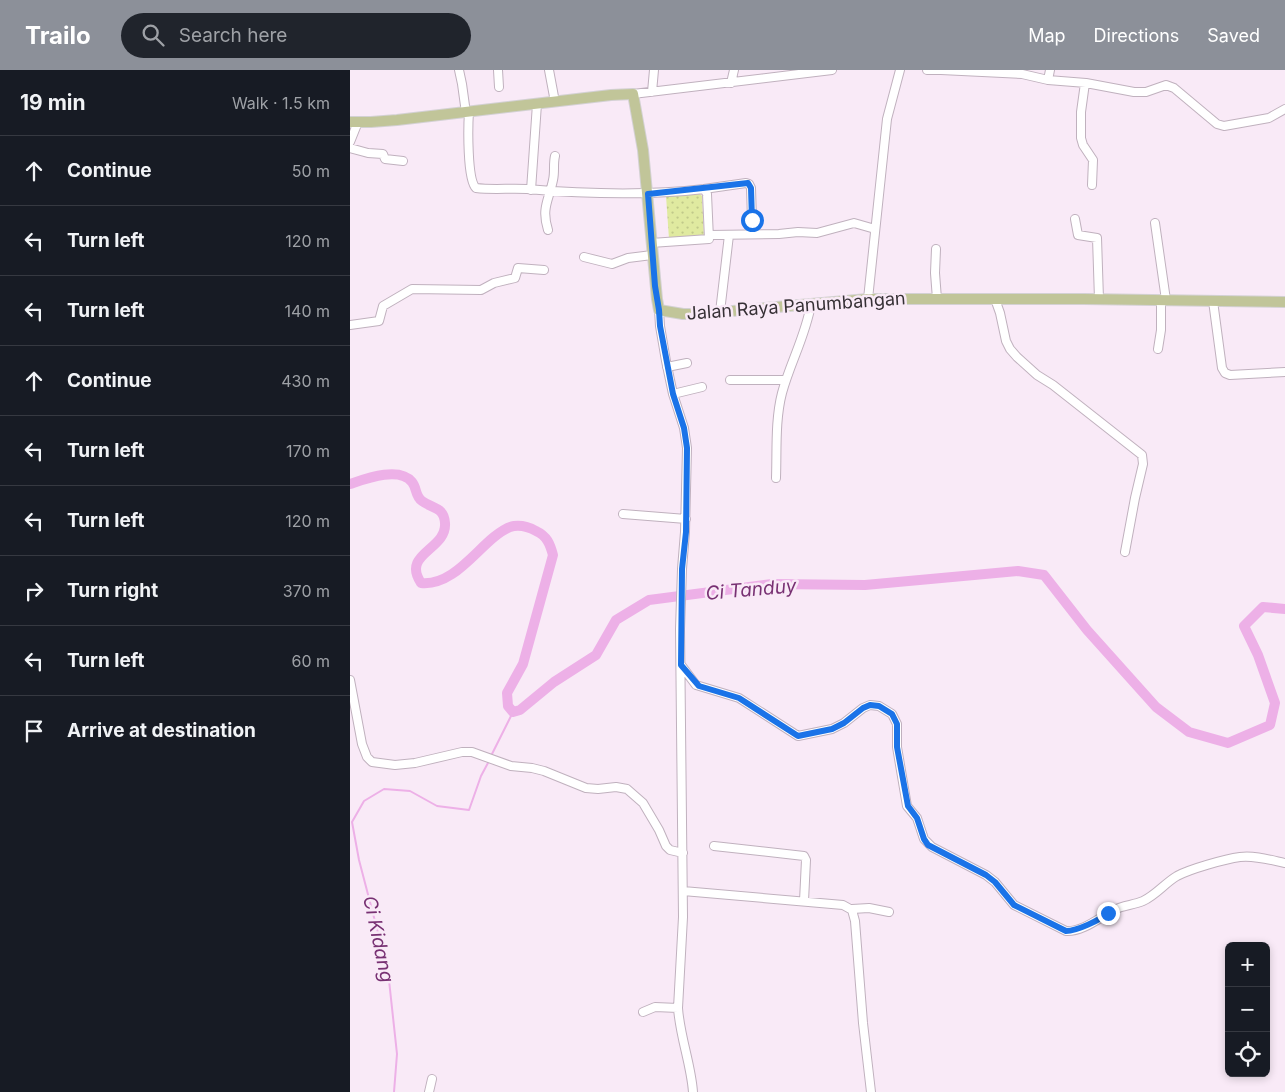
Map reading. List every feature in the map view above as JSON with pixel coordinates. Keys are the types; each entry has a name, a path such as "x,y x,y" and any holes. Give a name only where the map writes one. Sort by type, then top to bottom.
{"main road":[{"path":"354,122 467,113 610,95 633,94 640,127 659,310"},
{"name":"Jalan Raya Panumbangan","path":"659,310 683,314 868,299 1099,299 1285,302"}],"street":[{"path":"459,70 467,113 474,187 550,192 648,194 746,183 751,188 752,220"},
{"path":"498,70 499,87"},
{"path":"549,70 555,102"},
{"path":"652,92 654,70"},
{"path":"731,83 734,70"},
{"path":"633,94 731,83 794,73 832,70"},
{"path":"868,299 887,119 899,70 893,70"},
{"path":"927,70 1004,72 1134,92 1146,92 1166,85 1174,88 1217,124 1224,126 1264,120 1285,109"},
{"path":"1048,80 1050,70"},
{"path":"1085,83 1081,112 1082,138 1084,147 1093,160 1092,185"},
{"path":"531,190 537,104"},
{"path":"350,142 354,122"},
{"path":"350,148 368,153 383,154 385,159 402,161"},
{"path":"548,230 544,210 553,179 555,156"},
{"path":"651,243 706,241 709,239 707,194 704,189"},
{"path":"1075,219 1078,235 1097,238 1099,299"},
{"path":"1155,222 1164,300 1158,349"},
{"path":"709,235 817,233 854,223 875,229"},
{"path":"720,312 729,235"},
{"path":"936,249 937,299"},
{"path":"584,257 612,264 628,258 652,255"},
{"path":"350,325 380,321 384,306 408,290 481,290 494,283 515,278 519,267 544,270"},
{"path":"995,300 1006,341 1017,357 1037,375 1053,385 1142,455 1143,464 1125,552"},
{"path":"1214,301 1224,373 1230,375 1285,372"},
{"path":"776,478 778,417 781,394 811,304"},
{"path":"659,310 667,367 686,439 686,518 680,629 683,891 678,1008 693,1092"},
{"path":"667,367 687,363"},
{"path":"730,380 786,380"},
{"path":"673,394 702,387"},
{"path":"623,514 686,518"},
{"path":"681,665 699,686 739,698 798,736 832,729 870,705 879,706 892,714 897,724 897,747 908,806 917,818 926,842 932,848 986,875 995,882 1014,905 1066,931 1100,919 1116,908 1132,906 1145,900 1177,876 1191,870 1240,857 1285,863"},
{"path":"350,680 362,744 367,757 372,762 395,765 415,764 462,752 479,754 514,767 532,768 590,789 616,787 627,789 643,803 666,846 670,850 683,853"},
{"path":"714,846 804,856 806,860 804,902"},
{"path":"683,891 843,905 852,909 869,908 890,912"},
{"path":"852,909 855,921 863,1023 871,1092"},
{"path":"643,1012 655,1007 678,1008"},
{"path":"429,1092 432,1079"}],"green space":[{"path":"699,193 702,196 704,237 669,239 666,196"}],"waterway":[{"name":"Ci Tanduy","path":"350,484 382,475 391,474 406,477 412,482 418,497 443,514 444,532 439,540 420,558 417,565 416,573 421,583 432,583 452,574 494,537 511,527 531,528 543,535 548,541 553,555 523,664 507,693 508,706 513,712 520,710 554,682 596,655 616,620 649,600 772,584 865,585 1018,571 1044,575 1087,630 1156,707 1189,732 1228,743 1270,725 1275,703 1258,655 1244,626 1263,607 1285,609"},
{"name":"Ci Kidang","path":"491,756 513,712"},
{"name":"Ci Kidang","path":"394,1092 397,1054 388,971 359,860 352,822 364,801 384,789 410,791 437,806 469,810 481,776 489,761"}],"route":[{"path":"752,220 751,188 748,183 648,194 660,326 673,394 684,428 687,448 686,532 682,569 680,629 681,665 699,686 739,698 798,736 832,729 844,723 866,706 876,705 888,711 892,714 897,724 897,747 909,810 917,818 928,845 991,878 1014,905 1066,931 1100,919 1108,913"}]}
